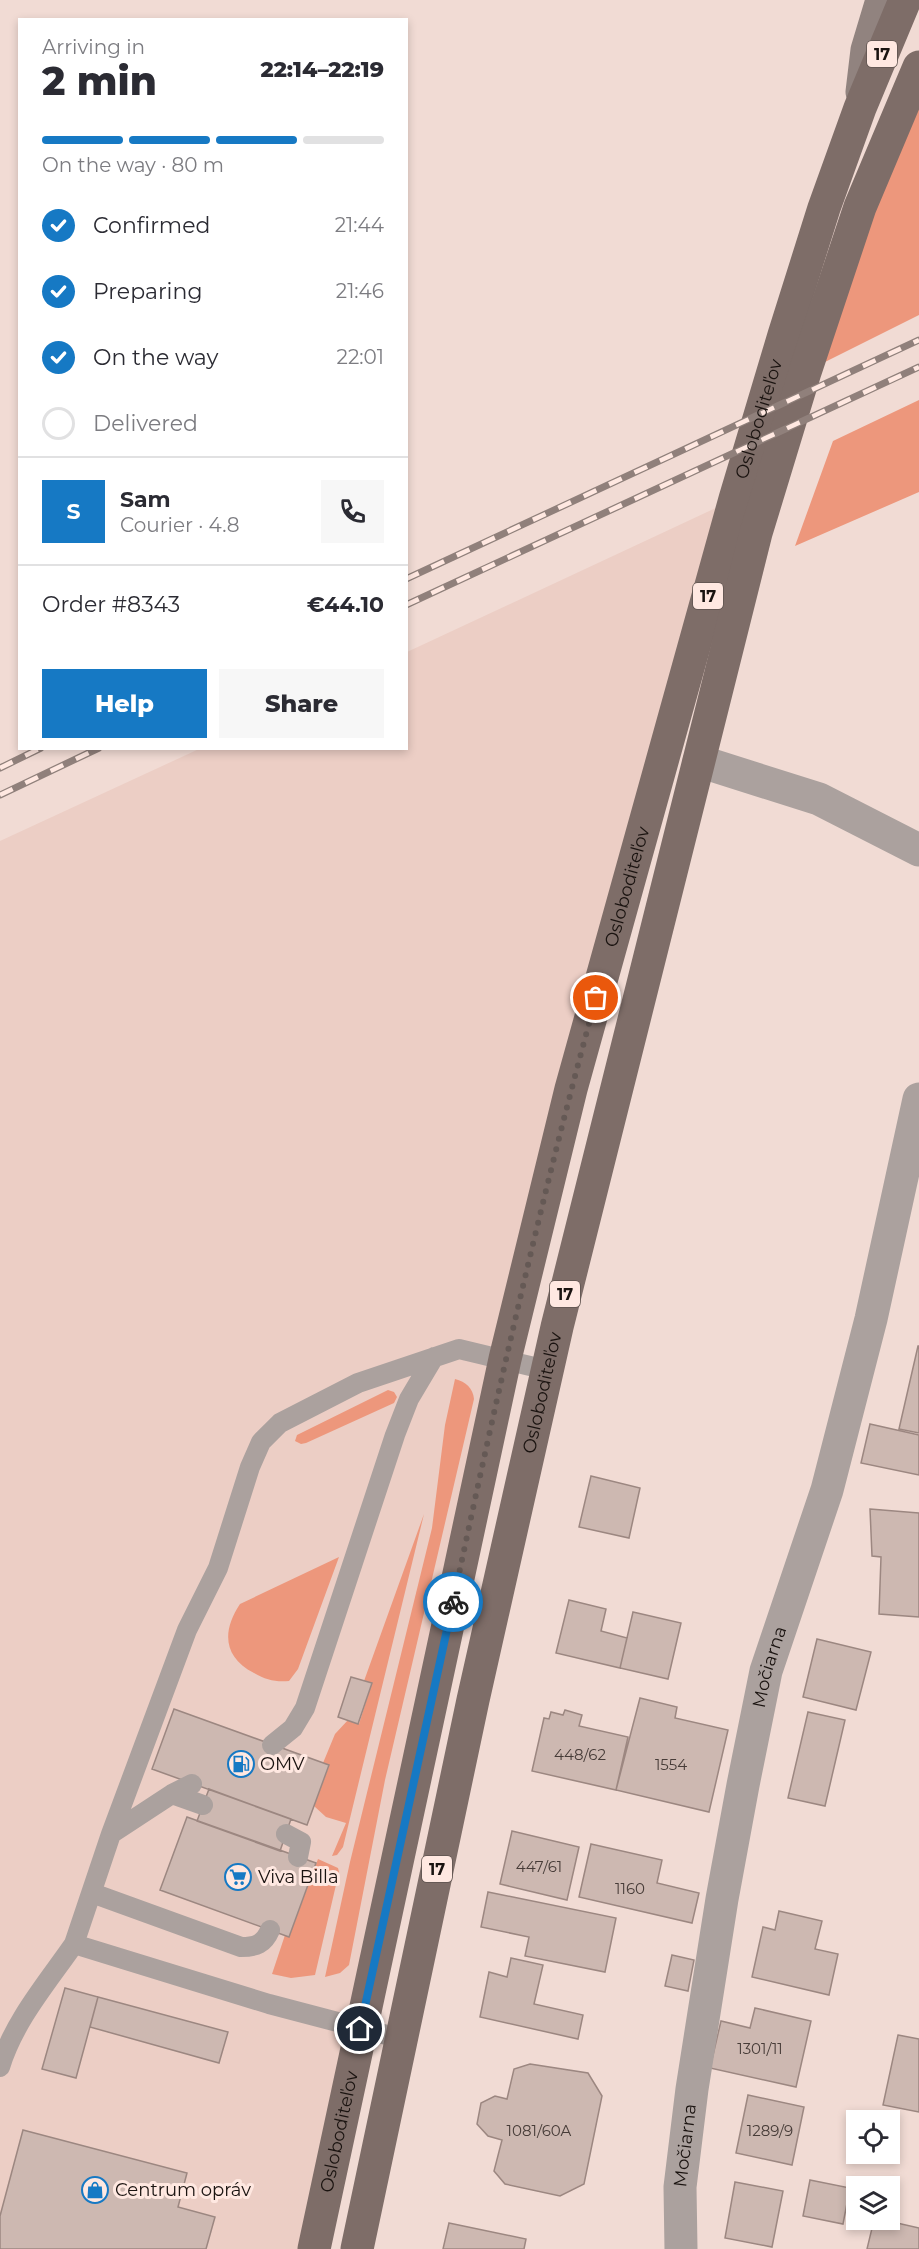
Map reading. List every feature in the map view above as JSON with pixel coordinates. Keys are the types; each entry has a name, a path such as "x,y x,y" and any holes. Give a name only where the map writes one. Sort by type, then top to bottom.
{"main road":[{"name":"Osloboditeľov","path":"314,2249 505,1359 571,1089 735,499 818,229 860,108 905,0"},
{"name":"Osloboditeľov","path":"357,2249 473,1700 547,1370 756,533 805,372 861,207 919,68"}],"street":[{"path":"860,108 867,50 882,0"},
{"path":"699,761 819,799 919,850"},
{"name":"Močiarna","path":"681,2249 680,2187 692,2089 722,1899 747,1762 766,1671 827,1490 871,1319 919,1099"}],"lane":[{"path":"0,2067 7,2044 74,1944 111,1834 187,1630 218,1568 250,1467 261,1442 280,1423 358,1383 459,1348 547,1370"},
{"path":"272,1745 293,1728 305,1708 395,1435 410,1399 434,1357"},
{"path":"111,1834 172,1794 192,1784"},
{"path":"172,1794 203,1805"},
{"path":"286,1834 301,1842 298,1857"},
{"path":"92,1893 241,1947 260,1944 266,1939 270,1930"},
{"path":"74,1944 269,2004 402,2038"}],"shaded area":[{"path":"919,67 919,315 805,372"},
{"path":"919,400 919,492 795,546 833,441"},
{"path":"735,499 602,975 314,2249 0,2249 0,841 197,750 408,750 408,652"},
{"path":"455,1379 468,1386 474,1399 385,1780 349,1965 340,1973 325,1977 350,1862 432,1528 445,1425"},
{"path":"388,1390 394,1392 397,1397 394,1403 306,1443 301,1444 295,1441 297,1435"},
{"path":"424,1514 343,1847 337,1855 332,1856 346,1823 326,1817 314,1806 329,1766 323,1763 335,1734 348,1720 359,1724 372,1683 364,1681"},
{"path":"339,1557 298,1669 289,1681 267,1679 244,1667 231,1651 228,1633 240,1604"},
{"path":"318,1859 338,1868 339,1872 315,1975 291,1978 272,1974 285,1935 289,1937"}],"building":[{"path":"919,1346 919,1433 899,1429"},
{"path":"870,1424 919,1435 919,1475 861,1463"},
{"path":"591,1476 640,1488 629,1538 579,1527"},
{"path":"870,1509 919,1513 919,1617 879,1614 881,1557 872,1556"},
{"path":"569,1600 606,1609 601,1631 627,1638 620,1668 556,1653"},
{"path":"633,1612 681,1623 668,1679 620,1668"},
{"path":"817,1639 871,1652 856,1710 803,1697"},
{"path":"351,1677 372,1683 358,1724 338,1717"},
{"path":"640,1698 677,1707 675,1718 728,1730 709,1812 616,1790"},
{"path":"174,1709 329,1765 307,1825 152,1769"},
{"path":"565,1710 582,1715 579,1726 628,1737 616,1790 532,1771 544,1718 549,1719 551,1712 563,1715"},
{"path":"808,1712 845,1720 825,1806 788,1798"},
{"path":"209,1789 291,1819 280,1851 197,1821"},
{"name":"Viva Billa","path":"187,1817 316,1863 289,1937 160,1890"},
{"path":"512,1831 579,1847 567,1900 500,1884"},
{"path":"591,1844 662,1860 657,1883 699,1893 692,1923 579,1897"},
{"path":"488,1892 616,1918 605,1972 525,1956 529,1937 481,1927"},
{"path":"779,1911 822,1921 815,1949 838,1954 829,1995 752,1977 763,1927 775,1930"},
{"path":"672,1955 694,1960 688,1991 665,1986"},
{"path":"511,1958 543,1965 534,2004 583,2015 578,2039 480,2017 489,1972 507,1977"},
{"path":"65,1988 98,1997 76,2078 42,2069"},
{"path":"98,1997 228,2032 219,2063 90,2027"},
{"path":"755,2008 811,2021 796,2087 710,2068 721,2021 750,2028"},
{"path":"898,2035 919,2039 919,2112 883,2105"},
{"path":"530,2064 588,2073 602,2096 584,2184 560,2196 505,2184 494,2171 502,2140 488,2136 477,2124 481,2103 495,2096 507,2099 514,2069"},
{"path":"748,2095 804,2107 792,2165 736,2153"},
{"name":"Centrum opráv","path":"23,2130 187,2173 178,2207 215,2217 206,2249 0,2249 0,2216"},
{"path":"810,2180 846,2187 843,2224 803,2216"},
{"path":"735,2182 783,2191 772,2247 725,2238"},
{"path":"449,2223 526,2239 524,2249 443,2249"},
{"path":"900,2224 919,2228 919,2249 867,2249 872,2230 900,2230"}],"railway":[{"path":"408,578 919,340"},
{"path":"408,604 919,367"},
{"path":"0,768 37,750"},
{"path":"0,795 95,750"}],"way so far":[{"path":"453,1602 505,1359 571,1089 596,998"}],"place":[{"name":"OMV","path":"241,1764"},
{"name":"Viva Billa","path":"238,1877"},
{"name":"Centrum opráv","path":"95,2190"}],"route":[{"path":"360,2029 453,1602"}]}
